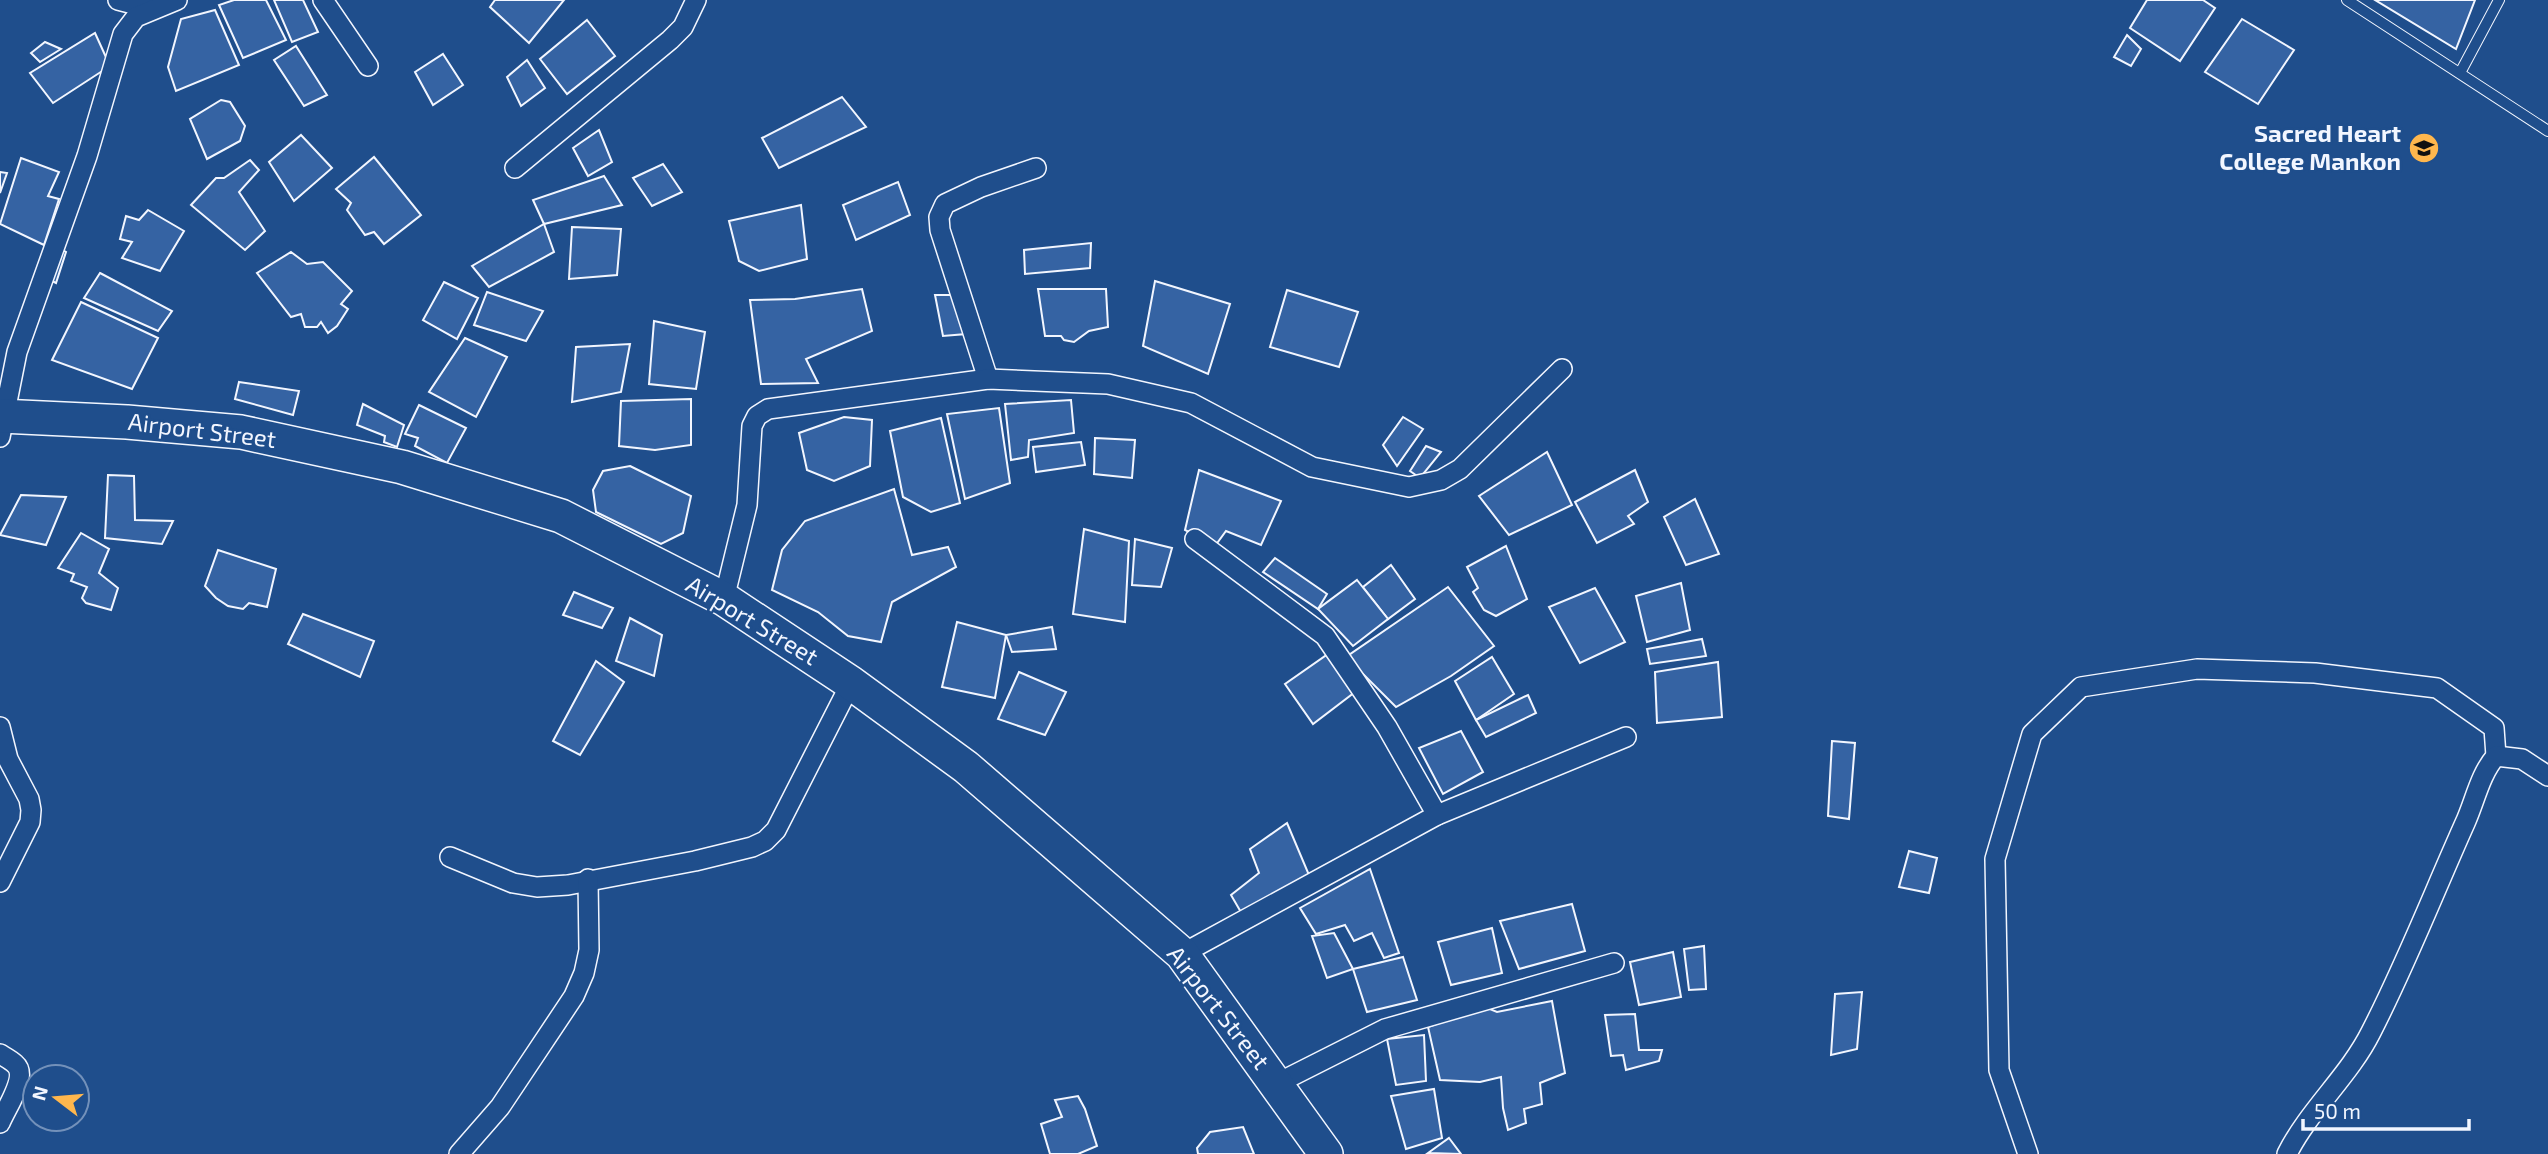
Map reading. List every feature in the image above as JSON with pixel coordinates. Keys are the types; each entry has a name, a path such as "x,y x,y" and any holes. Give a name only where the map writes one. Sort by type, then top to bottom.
{"highway":[{"name":"Airport Street","path":"1,423 127,422 242,432 402,467 561,516 724,599 851,683 966,767 1182,954 1326,1154"}],"street":[{"path":"118,0 153,9"},
{"path":"1,423 17,352 87,156 123,34 136,17 177,0"},
{"path":"323,0 368,66"},
{"path":"515,168 670,40 683,27 696,0"},
{"path":"988,379 940,230 939,217 945,204 981,187 1036,168"},
{"path":"724,599 747,505 752,426 757,416 768,409 988,379 1108,384 1192,403 1312,467 1409,487 1441,480 1460,469 1562,369"},
{"path":"1195,539 1325,636 1387,727 1437,815"},
{"path":"2028,1154 1999,1070 1995,859 2032,734 2081,687 2197,669 2315,673 2437,688 2494,728 2496,756 2484,773 2474,803 2370,1034 2334,1087 2296,1135 2287,1154"},
{"path":"450,857 513,883 537,887 568,885 588,879 695,861 752,847 765,841 776,830 851,683"},
{"path":"0,727 8,759 29,799 31,810 30,822 0,882"},
{"path":"1182,954 1437,815 1626,737"},
{"path":"2496,756 2522,758 2548,776"},
{"path":"459,1154 500,1107 574,996 584,973 589,950 588,879"},
{"path":"1276,1084 1385,1028 1614,963"},
{"path":"0,1055 17,1065 21,1081 0,1123"}],"lane":[{"path":"2347,0 2548,131"},
{"path":"2460,73 2499,0"}],"building":[{"path":"234,0 266,0 286,40 243,58 219,5"},
{"path":"274,0 303,0 318,32 292,42"},
{"path":"495,0 564,0 529,43 490,7"},
{"path":"2147,0 2203,0 2215,8 2180,61 2130,28"},
{"path":"2375,0 2475,0 2456,49"},
{"path":"215,10 239,65 176,91 168,67 181,19"},
{"path":"2242,19 2294,50 2258,104 2205,72"},
{"path":"587,20 615,56 567,94 540,59"},
{"path":"95,33 110,66 53,103 30,73"},
{"path":"2127,35 2141,49 2131,66 2114,57"},
{"path":"45,42 61,49 40,62 31,53"},
{"path":"296,46 327,95 304,106 274,60"},
{"path":"443,54 463,85 433,105 415,72"},
{"path":"527,60 545,88 521,106 507,77"},
{"path":"842,97 866,127 779,168 762,138"},
{"path":"221,100 230,102 245,126 240,141 207,159 190,119"},
{"path":"599,130 612,162 588,176 573,148"},
{"path":"301,135 332,168 294,201 269,162"},
{"path":"374,157 421,215 384,244 374,232 365,235 347,210 351,203 336,189"},
{"path":"21,158 59,172 48,196 59,199 44,245 0,224"},
{"path":"250,160 259,170 239,192 265,231 245,250 191,205 216,178 224,178"},
{"path":"663,164 682,192 652,206 633,178"},
{"path":"0,172 7,173 0,193"},
{"path":"604,176 622,205 544,224 533,200"},
{"path":"898,182 910,215 856,240 843,205"},
{"path":"801,205 807,259 759,271 739,261 729,221"},
{"path":"148,210 184,231 160,271 122,258 132,242 120,239 126,216 139,220"},
{"path":"544,224 554,252 489,287 472,266"},
{"path":"572,227 621,229 617,275 569,279"},
{"path":"1091,243 1090,268 1025,274 1024,250"},
{"path":"59,248 66,252 56,283 50,280"},
{"path":"291,252 307,264 323,262 352,291 341,304 348,309 337,326 328,333 321,322 317,327 305,327 301,314 291,317 257,273"},
{"path":"100,273 172,311 158,331 84,298"},
{"path":"1155,281 1230,304 1208,374 1143,346"},
{"path":"444,282 478,298 457,339 423,320"},
{"path":"862,289 872,331 806,359 818,383 761,384 750,300 795,299"},
{"path":"1038,289 1106,289 1108,327 1089,331 1074,342 1064,340 1061,336 1045,336"},
{"path":"1287,290 1358,312 1339,367 1270,347"},
{"path":"487,292 543,311 526,341 474,325"},
{"path":"935,295 953,295 966,334 943,336"},
{"path":"81,302 158,338 132,389 52,360"},
{"path":"654,321 705,332 696,389 649,384"},
{"path":"465,338 507,357 476,417 429,392"},
{"path":"630,344 621,392 572,402 576,347"},
{"path":"239,382 299,391 293,415 235,399"},
{"path":"691,399 691,445 655,450 619,446 621,401"},
{"path":"1071,400 1074,433 1029,440 1028,457 1011,460 1005,404"},
{"path":"363,404 404,425 397,447 384,442 385,436 357,425"},
{"path":"419,405 466,428 447,463 415,446 418,438 405,434"},
{"path":"999,408 1010,483 965,499 947,414"},
{"path":"844,417 872,420 870,466 834,481 807,470 799,433"},
{"path":"1403,417 1423,429 1397,466 1383,445"},
{"path":"941,418 960,503 931,512 903,497 890,431"},
{"path":"1095,438 1135,440 1132,478 1094,474"},
{"path":"1081,442 1085,465 1036,472 1033,447"},
{"path":"1426,446 1441,452 1420,478 1410,471"},
{"path":"1547,452 1572,505 1509,535 1479,496"},
{"path":"630,466 691,496 683,533 661,544 596,512 593,490 603,471"},
{"path":"1199,470 1281,501 1261,545 1226,531 1215,546 1185,530"},
{"path":"1635,470 1648,502 1628,516 1634,524 1597,543 1575,502"},
{"path":"108,475 134,476 135,520 173,521 162,544 105,538"},
{"path":"894,489 912,555 948,547 956,567 892,602 881,642 848,636 818,612 772,590 782,550 805,521"},
{"path":"21,495 66,497 46,545 0,535"},
{"path":"1695,499 1719,554 1686,565 1664,517"},
{"path":"1084,529 1129,541 1125,622 1073,614"},
{"path":"81,533 109,549 99,573 118,588 111,610 86,603 82,598 87,587 71,581 74,574 58,568"},
{"path":"1135,539 1172,548 1161,587 1132,585"},
{"path":"1506,546 1527,599 1496,616 1484,610 1473,592 1478,588 1467,567"},
{"path":"218,550 276,569 267,607 249,603 243,609 228,606 205,586"},
{"path":"1275,558 1327,594 1318,609 1263,572"},
{"path":"1391,565 1415,599 1388,619 1363,587"},
{"path":"1357,580 1388,619 1353,646 1318,609"},
{"path":"1681,583 1690,630 1647,642 1636,596"},
{"path":"1448,587 1494,646 1451,676 1396,707 1346,657"},
{"path":"1595,588 1625,642 1580,663 1549,607"},
{"path":"574,592 613,608 602,628 563,615"},
{"path":"303,614 374,641 360,677 288,644"},
{"path":"630,618 662,635 654,676 616,661"},
{"path":"957,622 1006,635 995,698 942,687"},
{"path":"1052,627 1056,649 1012,652 1006,635"},
{"path":"1702,639 1706,656 1650,664 1647,649"},
{"path":"1328,654 1355,692 1313,724 1285,684"},
{"path":"1492,657 1514,694 1476,720 1455,681"},
{"path":"596,661 624,682 580,755 553,741"},
{"path":"1718,662 1722,717 1657,723 1655,672"},
{"path":"1019,672 1066,692 1045,735 998,719"},
{"path":"1528,695 1536,713 1486,737 1476,720"},
{"path":"1461,731 1483,772 1443,794 1419,748"},
{"path":"1832,741 1855,743 1849,819 1828,816"},
{"path":"1287,823 1309,875 1242,914 1231,895 1259,873 1250,849"},
{"path":"1909,851 1937,858 1929,893 1899,887"},
{"path":"1370,869 1399,953 1384,958 1372,933 1354,941 1345,925 1316,934 1300,908"},
{"path":"1572,904 1585,951 1519,969 1500,921"},
{"path":"1492,928 1502,973 1451,985 1438,942"},
{"path":"1334,933 1353,969 1327,978 1312,936"},
{"path":"1704,946 1706,989 1689,990 1684,949"},
{"path":"1673,952 1681,997 1639,1005 1630,962"},
{"path":"1403,957 1417,1000 1367,1012 1353,969"},
{"path":"1862,992 1857,1049 1831,1055 1835,994"},
{"path":"1552,1001 1565,1073 1540,1083 1542,1104 1524,1109 1526,1123 1508,1130 1501,1077 1480,1082 1440,1080 1428,1027 1485,1007 1497,1012"},
{"path":"1635,1014 1639,1050 1662,1050 1659,1061 1626,1070 1623,1055 1611,1056 1605,1015"},
{"path":"1424,1035 1426,1081 1396,1085 1387,1039"},
{"path":"1434,1089 1442,1138 1406,1149 1391,1096"},
{"path":"1078,1096 1097,1146 1078,1154 1050,1154 1041,1124 1062,1117 1055,1100"},
{"path":"1243,1127 1254,1154 1198,1154 1197,1148 1210,1132"},
{"path":"1449,1138 1461,1154 1428,1153"}],"place":[{"name":"Sacred Heart College Mankon","path":"2424,148"}]}
